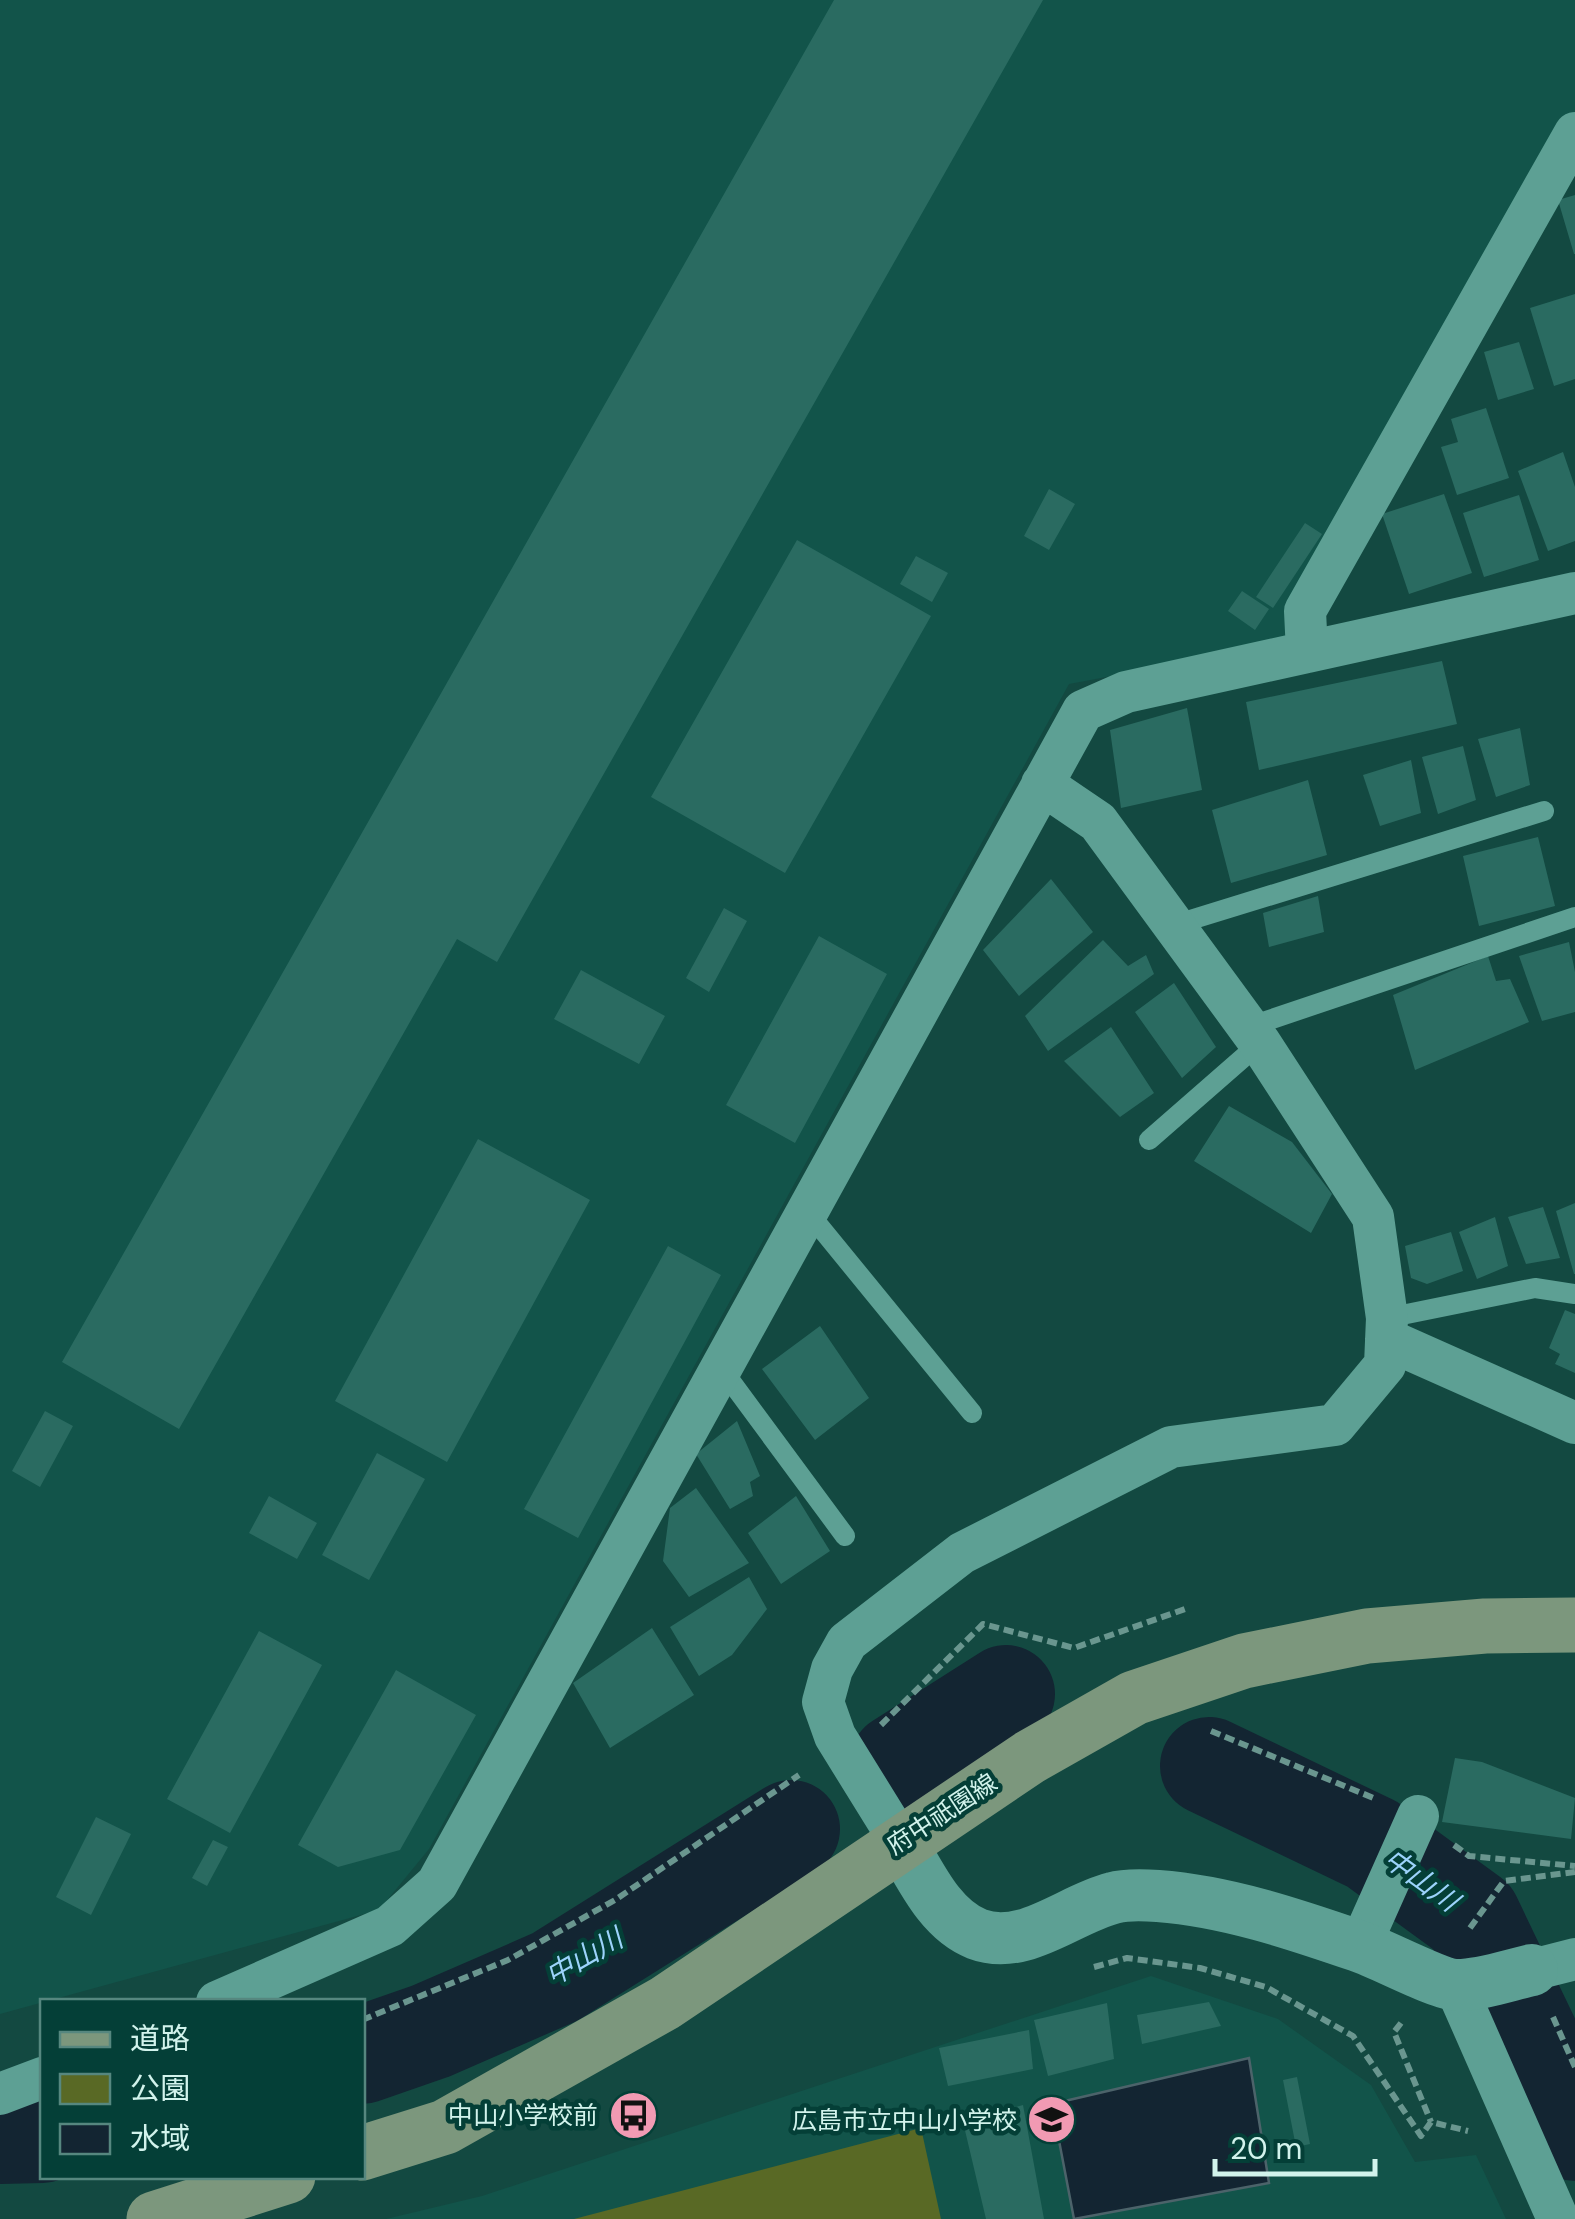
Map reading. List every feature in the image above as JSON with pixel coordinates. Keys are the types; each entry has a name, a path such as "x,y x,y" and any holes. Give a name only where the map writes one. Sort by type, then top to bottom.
{"main road":[{"name":"府中祇園線","path":"365,2152 445,2127 664,2003 1030,1757 1134,1698 1244,1660 1367,1636 1485,1626 1575,1625"},
{"path":"154,2219 279,2179"}],"street":[{"path":"1307,652 1305,611 1575,133"},
{"path":"224,1999 390,1926 437,1884 1084,710 1126,692 1575,593"},
{"path":"1042,784 1098,822 1254,1034 1372,1217 1386,1329 1385,1365 1335,1425 1171,1448 962,1553 847,1642 832,1669 823,1702 835,1736 931,1892 955,1922 976,1934 999,1940 1024,1936 1116,1896 1153,1895 1258,1915 1360,1946 1462,1984 1554,1965"},
{"path":"1386,1329 1575,1423"},
{"path":"1360,1946 1415,1824"},
{"path":"1462,1984 1558,2219"},
{"path":"0,2094 40,2079"}],"lane":[{"path":"1174,924 1544,811"},
{"path":"1149,1140 1254,1034 1575,917"},
{"path":"807,1211 972,1412"},
{"path":"1386,1329 1535,1288 1575,1294"},
{"path":"721,1368 845,1536"}],"path":[{"path":"876,1729 983,1624 1074,1648 1188,1608"},
{"path":"365,2019 508,1960 615,1900 799,1776"},
{"path":"1092,1968 1126,1958 1200,1968 1266,1987 1353,2036 1420,2136 1431,2122 1478,2134"}],"shaded area":[{"path":"0,0 1575,0 1575,127 1293,642 1069,684 429,1849 379,1910 55,1999 40,1999 40,2003 0,2014"},
{"name":"広島市立中山小学校","path":"1151,1976 1278,2019 1371,2085 1415,2162 1476,2155 1506,2219 386,2219 482,2196"}],"green space":[{"path":"921,2128 941,2219 574,2219"}],"water":[{"path":"1249,2058 1269,2183 1074,2219 1052,2104"}],"building":[{"path":"834,0 1043,0 497,962 457,939 179,1429 62,1362"},
{"path":"1575,195 1575,254 1574,254 1558,200"},
{"path":"1575,294 1575,379 1554,386 1530,308"},
{"path":"1519,342 1534,389 1498,400 1484,352"},
{"path":"1486,408 1509,478 1457,495 1441,447 1458,442 1451,419"},
{"path":"1563,452 1575,487 1575,541 1548,551 1518,471"},
{"path":"1049,489 1075,504 1049,550 1024,536"},
{"path":"1444,494 1472,573 1409,594 1382,514"},
{"path":"1519,495 1539,560 1484,577 1463,513"},
{"path":"1305,523 1322,534 1273,608 1256,597"},
{"path":"797,540 931,616 785,873 651,797"},
{"path":"916,556 948,573 932,602 900,584"},
{"path":"1242,591 1269,609 1255,630 1228,611"},
{"path":"1442,661 1457,724 1259,770 1246,702"},
{"path":"1187,708 1202,790 1121,808 1110,730"},
{"path":"1520,728 1530,785 1496,797 1478,739"},
{"path":"1463,746 1476,800 1438,814 1422,757"},
{"path":"1411,760 1421,813 1380,826 1363,775"},
{"path":"1308,780 1327,855 1231,883 1212,810"},
{"path":"1538,837 1555,906 1479,926 1463,856"},
{"path":"1051,879 1093,932 1019,996 983,950"},
{"path":"1318,896 1324,932 1269,947 1263,913"},
{"path":"724,908 747,921 709,992 686,978"},
{"path":"819,936 887,974 795,1143 726,1105"},
{"path":"1103,940 1128,966 1146,955 1154,974 1048,1051 1025,1016"},
{"path":"1569,942 1575,972 1575,1012 1542,1021 1519,956"},
{"path":"1488,956 1496,981 1510,979 1529,1022 1415,1070 1393,995"},
{"path":"581,970 665,1016 639,1064 554,1019"},
{"path":"1174,983 1216,1047 1182,1078 1135,1012"},
{"path":"1111,1027 1154,1093 1120,1117 1064,1061"},
{"path":"1229,1106 1292,1142 1332,1194 1311,1233 1194,1161"},
{"path":"478,1139 590,1200 447,1462 335,1401"},
{"path":"1575,1203 1575,1274 1574,1274 1556,1211"},
{"path":"1543,1207 1560,1258 1526,1264 1508,1217"},
{"path":"1495,1217 1508,1266 1477,1279 1459,1232"},
{"path":"1451,1232 1463,1271 1427,1284 1411,1278 1405,1246"},
{"path":"668,1246 721,1275 578,1538 524,1509"},
{"path":"1565,1310 1575,1314 1575,1373 1555,1364 1560,1354 1549,1348"},
{"path":"820,1326 869,1398 815,1440 762,1369"},
{"path":"45,1411 73,1426 40,1487 12,1471"},
{"path":"737,1421 760,1476 750,1482 753,1496 730,1509 696,1454"},
{"path":"377,1453 425,1479 369,1580 322,1555"},
{"path":"696,1488 749,1563 689,1597 663,1561 670,1508"},
{"path":"269,1496 317,1523 297,1559 249,1533"},
{"path":"796,1496 830,1551 781,1584 748,1533"},
{"path":"749,1577 767,1609 732,1655 699,1676 670,1627"},
{"path":"652,1628 694,1695 610,1748 573,1683"},
{"path":"259,1631 322,1665 230,1833 167,1799"},
{"path":"396,1670 476,1715 400,1850 338,1867 298,1845"},
{"path":"1455,1758 1482,1762 1575,1798 1571,1839 1442,1822"},
{"path":"96,1817 131,1834 91,1915 56,1897"},
{"path":"213,1840 228,1847 207,1886 192,1878"},
{"path":"1209,2002 1221,2026 1142,2044 1137,2015"},
{"path":"1107,2003 1114,2059 1048,2076 1034,2020"},
{"path":"1029,2030 1033,2069 948,2086 939,2048"},
{"path":"1297,2077 1310,2144 1296,2147 1283,2080"},
{"path":"1023,2105 1044,2219 986,2219 963,2122"}],"waterway":[{"name":"中山川","path":"899,1762 1006,1694"},
{"name":"中山川","path":"1209,1766 1372,1844 1472,1917 1575,2132"},
{"name":"中山川","path":"365,2054 431,2031 555,1977 791,1829"},
{"name":"中山川","path":"0,2135 40,2134"}],"place":[{"name":"中山小学校前","path":"633,2115"},
{"name":"広島市立中山小学校","path":"1052,2120"}]}
